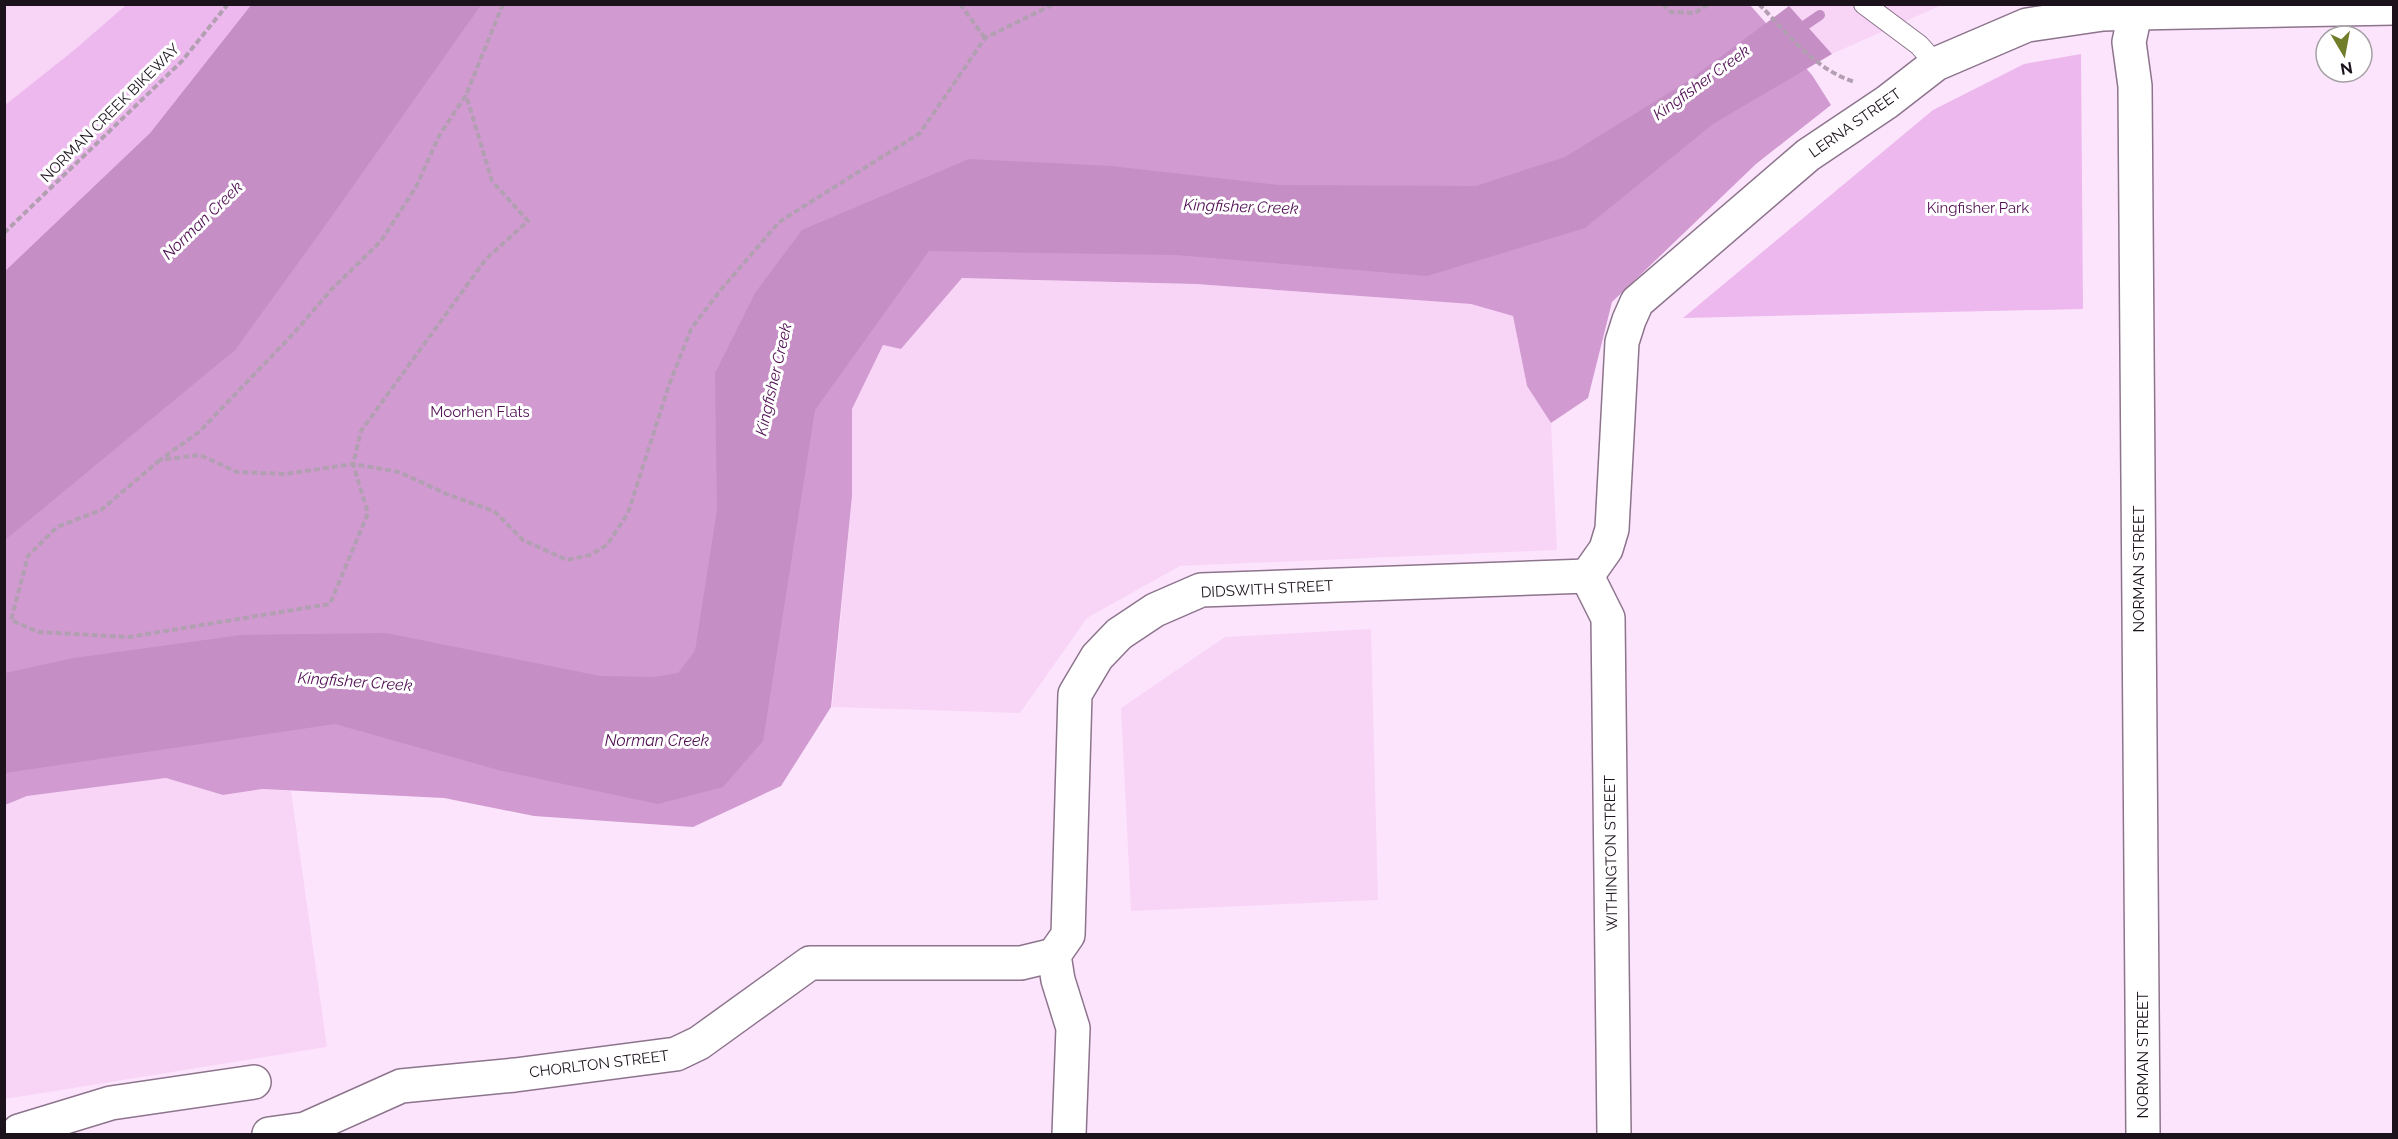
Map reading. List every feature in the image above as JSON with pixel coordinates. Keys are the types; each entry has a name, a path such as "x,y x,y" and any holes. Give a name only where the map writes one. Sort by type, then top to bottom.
{"street":[{"name":"LERNA STREET","path":"1587,576 1606,549 1612,530 1622,342 1637,302 1808,155 1887,102 1936,64 2027,25 2137,9 2394,8"},
{"name":"NORMAN STREET","path":"2137,9 2129,42 2135,86 2143,1134"},
{"name":"DIDSWITH STREET","path":"1054,955 1068,935 1075,694 1097,657 1119,634 1155,610 1201,590 1587,576"},
{"name":"WITHINGTON STREET","path":"1587,576 1608,618 1614,1134"},
{"name":"CHORLTON STREET","path":"269,1134 305,1132 401,1086 515,1075 676,1054 699,1043 810,963 1021,963 1054,955"},
{"path":"1054,955 1058,980 1073,1028 1069,1134"},
{"path":"12,1132 111,1103 254,1082"},
{"path":"12,1132 54,1134"}],"lane":[{"path":"1864,4 1919,45 1936,64"}],"path":[{"name":"NORMAN CREEK BIKEWAY","path":"4,234 182,61 228,4"},
{"path":"466,95 492,181 528,221 486,259 361,430 353,464 368,513 330,604 129,637 38,632 11,620 28,556 57,527 101,510 160,460 207,425 277,352 331,290 381,241 416,187 439,136 466,95 503,4"},
{"path":"960,4 985,38"},
{"path":"160,460 200,455 237,472 285,474 353,464 399,472 449,495 494,511 523,540 567,560 590,555 607,544 628,513 669,385 691,328 779,222 920,133 985,38 1054,4"},
{"path":"1663,4 1671,12 1695,13 1708,4"},
{"path":"1759,4 1812,59 1842,78"}],"shaded area":[{"path":"5,5 126,5 5,105"},
{"path":"1786,5 1942,5 1832,54"},
{"path":"962,278 1196,284 1471,304 1513,316 1527,386 1551,423 1557,550 1180,566 1087,618 1020,713 832,707 852,496 852,409 883,345 901,349"},
{"path":"1371,629 1378,900 1131,911 1121,708 1225,637"},
{"path":"166,778 223,795 262,789 291,791 327,1047 5,1099 5,805 27,796"}],"green space":[{"path":"126,5 251,5 150,133 5,271 5,105"},
{"name":"Moorhen Flats","path":"399,5 1750,5 1812,75 1831,105 1756,164 1612,302 1588,398 1551,423 1527,386 1513,316 1471,304 1196,284 962,278 901,349 883,345 852,409 852,496 831,707 781,786 693,827 534,816 444,798 262,789 223,795 166,778 27,796 5,805 5,459"},
{"name":"Kingfisher Park","path":"2081,54 2083,309 1683,318 1933,110 2024,64"}],"water":[{"name":"Norman Creek","path":"251,5 481,5 235,350 5,540 5,271 150,133"},
{"name":"Norman Creek","path":"1789,6 1832,54 1713,124 1585,228 1427,276 1176,255 929,251 815,410 763,741 723,787 658,804 502,771 335,724 5,773 5,673 74,658 241,635 386,633 600,676 654,677 678,673 695,651 717,510 715,373 755,293 802,230 969,159 1111,166 1279,185 1476,186 1565,157 1688,81"}],"waterway":[{"name":"Kingfisher Creek","path":"1795,32 1820,15"}]}
